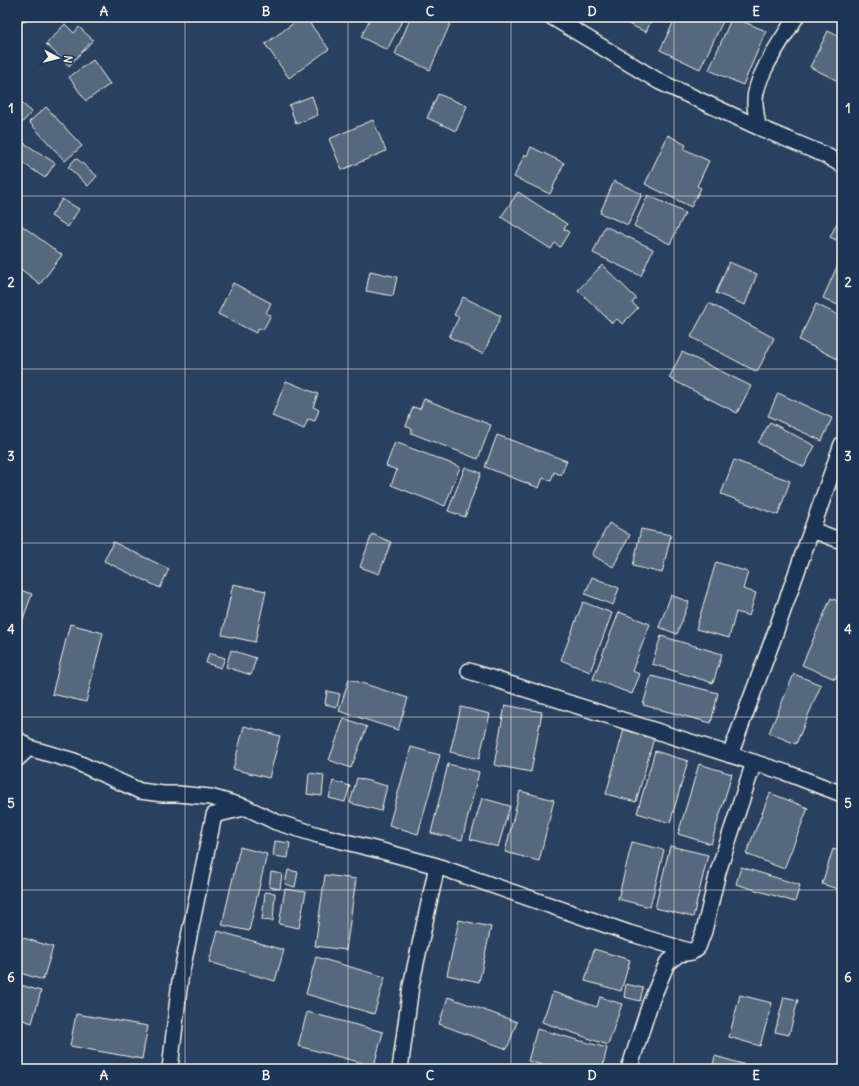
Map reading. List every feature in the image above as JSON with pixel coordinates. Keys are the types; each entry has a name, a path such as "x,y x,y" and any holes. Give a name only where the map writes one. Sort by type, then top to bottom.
{"street":[{"path":"552,17 660,82 758,127 826,155 842,165"},
{"path":"758,127 755,101 758,85 763,73 796,17"},
{"path":"730,755 842,444"},
{"path":"812,530 842,540"},
{"path":"469,670 754,762 842,794"},
{"path":"17,739 29,748 74,761 140,791 210,797 245,807 276,822 318,835 437,866 628,933 692,952"},
{"path":"17,759 29,748"},
{"path":"629,1069 650,1004 667,963 679,954 692,952 698,947 704,931 718,872 754,762"},
{"path":"170,1069 180,980 214,815 245,807"},
{"path":"400,1069 411,986 437,866"}],"building":[{"path":"18,17 32,17 33,19 20,23"},
{"path":"302,17 305,17 329,49 289,78 265,44"},
{"path":"371,17 404,17 387,50 361,37"},
{"path":"411,17 453,17 430,70 395,54"},
{"path":"653,17 646,32 615,18"},
{"path":"676,17 725,17 700,69 660,50"},
{"path":"732,17 766,31 743,85 709,70"},
{"path":"65,24 74,33 79,27 93,40 69,66 46,44"},
{"path":"828,31 842,38 842,83 810,67"},
{"path":"93,60 110,84 86,101 69,77"},
{"path":"438,94 467,106 456,131 427,118"},
{"path":"312,96 318,115 296,124 289,105"},
{"path":"17,99 32,112 17,128"},
{"path":"46,107 82,146 65,161 29,122"},
{"path":"373,120 386,151 342,170 329,139"},
{"path":"668,135 686,145 684,149 709,161 697,186 701,188 691,207 645,184"},
{"path":"24,143 55,163 45,178 17,159 17,154"},
{"path":"531,147 564,163 550,194 514,177 525,154 527,156"},
{"path":"76,158 97,176 88,186 68,167"},
{"path":"614,181 642,194 628,225 600,213"},
{"path":"518,192 567,224 564,229 569,232 560,247 555,243 551,249 501,217"},
{"path":"648,195 685,213 670,244 634,226"},
{"path":"62,199 79,209 68,227 51,216"},
{"path":"842,213 842,243 830,237"},
{"path":"17,222 62,255 40,284 17,266"},
{"path":"605,226 653,249 641,276 593,253"},
{"path":"729,262 757,274 745,305 716,293"},
{"path":"839,262 842,263 842,307 823,298"},
{"path":"602,265 636,298 632,303 638,308 622,324 617,319 612,323 578,290"},
{"path":"370,271 397,277 393,296 366,291"},
{"path":"233,283 271,303 266,313 271,315 263,330 259,328 256,333 218,314"},
{"path":"463,297 501,316 483,354 449,337 459,317 454,315"},
{"path":"709,303 774,338 757,372 691,337"},
{"path":"816,304 842,317 842,361 799,340"},
{"path":"682,352 751,386 737,413 669,378"},
{"path":"286,381 318,394 313,407 319,410 315,421 308,419 304,429 272,416"},
{"path":"778,393 832,418 822,441 768,416"},
{"path":"424,399 491,425 478,459 411,433 412,429 406,426 413,407 420,409"},
{"path":"770,422 815,446 804,467 758,443"},
{"path":"497,435 567,461 561,475 554,472 551,481 543,478 539,488 485,467"},
{"path":"395,442 460,467 445,506 391,485 397,470 386,466"},
{"path":"734,460 790,481 778,515 721,494"},
{"path":"465,467 481,473 465,517 448,511"},
{"path":"609,523 630,535 613,567 592,555"},
{"path":"641,529 671,535 662,573 633,566"},
{"path":"372,534 391,542 379,574 360,567"},
{"path":"113,542 169,569 160,588 104,561"},
{"path":"716,562 748,572 743,589 756,593 749,616 736,612 729,638 696,629"},
{"path":"592,577 619,588 613,605 585,594"},
{"path":"233,584 266,591 255,642 222,635"},
{"path":"17,589 32,594 17,636"},
{"path":"671,595 689,602 677,634 659,627"},
{"path":"831,598 842,603 842,663 835,679 802,665"},
{"path":"583,602 612,613 590,672 561,660"},
{"path":"619,612 650,624 632,671 640,674 632,694 593,679"},
{"path":"70,624 103,633 86,702 52,694"},
{"path":"661,636 722,654 713,683 652,664"},
{"path":"231,650 256,658 251,675 226,667"},
{"path":"209,653 225,658 221,668 206,663"},
{"path":"794,674 821,685 796,744 769,733"},
{"path":"651,676 718,693 711,723 643,705"},
{"path":"349,679 408,698 398,730 339,711"},
{"path":"327,691 340,694 337,707 325,704"},
{"path":"505,705 542,712 531,772 494,765"},
{"path":"461,707 490,714 479,759 450,752"},
{"path":"344,718 367,727 351,768 329,760"},
{"path":"244,726 280,736 269,778 233,769"},
{"path":"624,729 654,738 636,802 606,794"},
{"path":"411,747 440,755 418,834 389,825"},
{"path":"655,751 688,761 670,823 637,813"},
{"path":"448,764 479,772 462,840 431,833"},
{"path":"699,764 732,774 711,844 678,834"},
{"path":"309,773 324,775 322,796 307,794"},
{"path":"357,778 387,786 381,811 350,803"},
{"path":"333,781 350,786 345,802 329,798"},
{"path":"520,791 554,800 539,861 505,852"},
{"path":"770,793 808,808 784,869 746,854"},
{"path":"482,798 510,806 498,847 470,839"},
{"path":"275,841 290,843 288,858 273,856"},
{"path":"632,842 664,850 650,907 618,899"},
{"path":"670,846 708,855 693,917 655,908"},
{"path":"240,847 267,854 249,931 222,925"},
{"path":"833,849 842,852 841,890 822,884"},
{"path":"741,867 800,885 795,902 736,884"},
{"path":"288,870 298,872 295,887 285,884"},
{"path":"271,872 282,874 280,889 269,887"},
{"path":"325,875 356,879 346,950 315,946"},
{"path":"285,889 306,892 299,928 279,924"},
{"path":"265,892 275,893 273,921 262,920"},
{"path":"459,920 491,927 479,982 447,975"},
{"path":"218,931 284,950 275,981 209,962"},
{"path":"17,936 53,947 43,980 17,972"},
{"path":"594,949 630,960 621,991 585,981"},
{"path":"316,957 385,977 374,1014 306,994"},
{"path":"17,984 41,991 32,1023 17,1018"},
{"path":"626,984 643,988 640,1001 624,997"},
{"path":"553,992 597,1007 600,997 622,1004 608,1045 542,1022"},
{"path":"740,995 772,1003 760,1046 729,1037"},
{"path":"448,997 517,1022 507,1049 439,1024"},
{"path":"784,997 798,1000 789,1035 775,1032"},
{"path":"307,1012 383,1032 374,1066 298,1046"},
{"path":"76,1014 148,1026 142,1059 70,1046"},
{"path":"537,1029 607,1048 602,1069 556,1069 528,1061"},
{"path":"715,1056 753,1067 753,1069 712,1069"}]}
